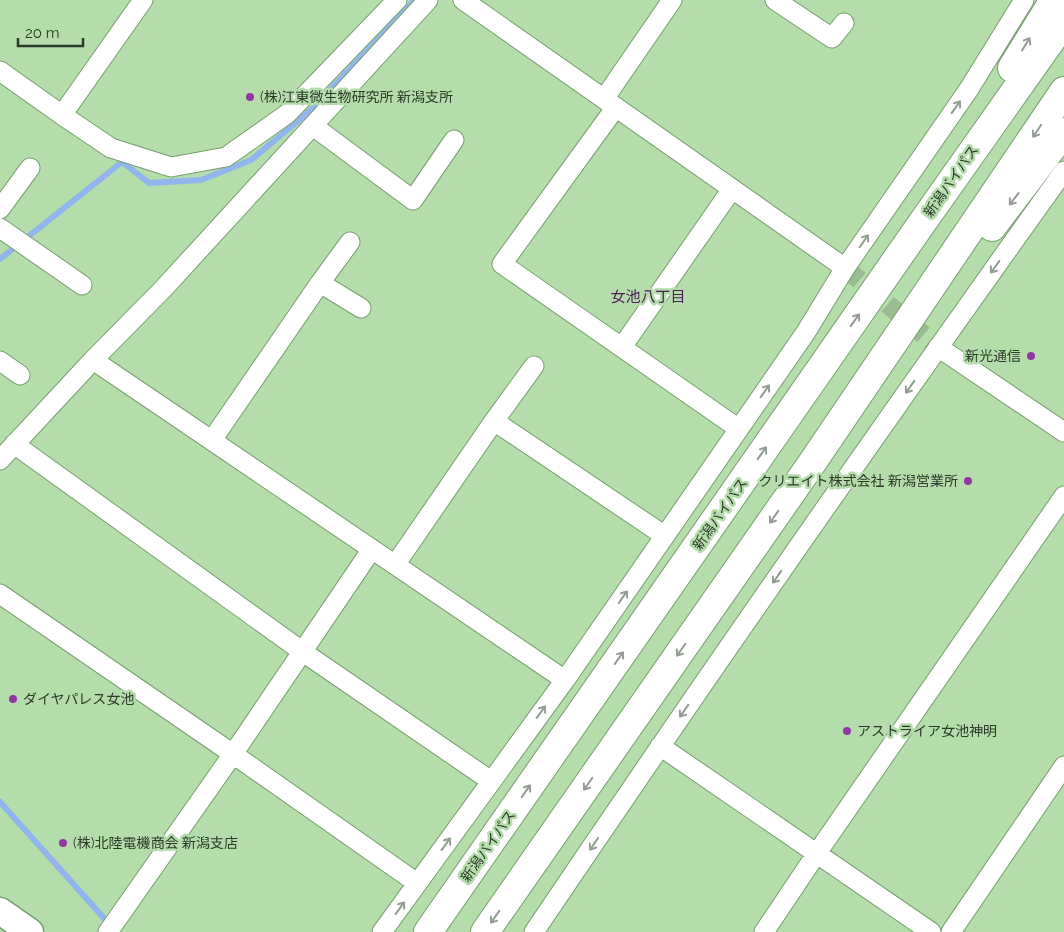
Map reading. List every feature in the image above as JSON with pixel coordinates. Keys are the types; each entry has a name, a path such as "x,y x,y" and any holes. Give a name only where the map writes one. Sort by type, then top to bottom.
{"highway":[{"path":"922,222 1018,57 1054,0"},
{"name":"新潟バイパス","path":"428,932 922,222 1064,22"},
{"path":"485,932 812,463 1064,91"},
{"path":"812,463 1064,132"}],"street":[{"path":"62,115 143,0"},
{"path":"0,71 111,148 170,168 226,157 287,114 397,0"},
{"path":"0,460 93,360 163,289 428,0"},
{"path":"463,0 845,268"},
{"path":"672,0 610,103 502,264 739,428"},
{"path":"775,0 832,38 844,23"},
{"path":"382,932 565,680 806,332 845,268 969,89 1024,0"},
{"path":"313,126 413,200 454,140"},
{"path":"0,209 30,168"},
{"path":"534,932 660,746 938,347 1064,171"},
{"path":"622,347 732,189"},
{"path":"0,228 82,285"},
{"path":"212,440 350,242"},
{"path":"320,283 361,308"},
{"path":"938,347 1064,432"},
{"path":"93,360 565,680"},
{"path":"0,361 20,375"},
{"path":"395,565 534,366"},
{"path":"494,421 665,536"},
{"path":"14,444 302,652 492,781"},
{"path":"764,932 1064,496"},
{"path":"108,932 233,754 372,549"},
{"path":"0,594 417,883"},
{"path":"660,746 931,932"},
{"path":"950,932 1064,766"},
{"path":"0,911 30,932"}],"waterway":[{"path":"0,259 122,162 149,183 201,180 251,160 311,110 415,0"},
{"path":"0,802 111,926"}],"tunnel":[{"path":"845,268 938,347"}],"place":[{"name":"(株)江東微生物研究所 新潟支所","path":"250,97"},
{"name":"新光通信","path":"1031,356"},
{"name":"クリエイト株式会社 新潟営業所","path":"968,481"},
{"name":"ダイヤパレス女池","path":"13,699"},
{"name":"アストライア女池神明","path":"847,731"},
{"name":"(株)北陸電機商会 新潟支店","path":"63,843"}],"district":[{"name":"女池八丁目","path":"648,297"}]}
